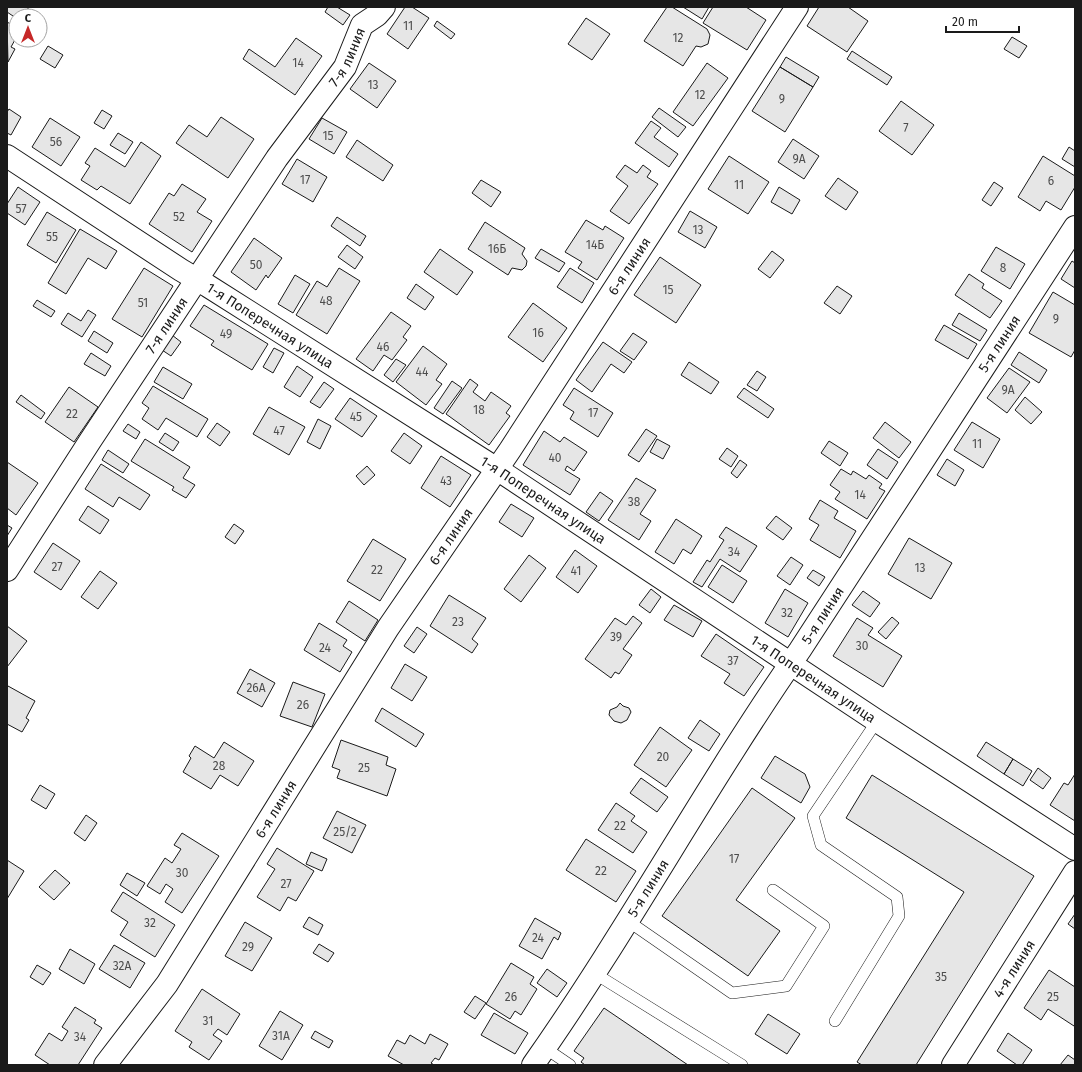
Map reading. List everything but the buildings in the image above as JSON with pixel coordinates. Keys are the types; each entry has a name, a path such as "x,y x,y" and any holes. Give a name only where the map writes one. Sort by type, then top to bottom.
{"street":[{"name":"7-я линия","path":"7,570 85,447 277,158 344,67 362,25 377,15 384,7"},
{"name":"6-я линия","path":"105,1065 167,984 388,628 497,469 797,7"},
{"name":"1-я Поперечная улица","path":"7,156 196,279 497,469 1075,849"},
{"name":"5-я линия","path":"539,1057 628,921 770,694 1075,227"},
{"name":"4-я линия","path":"953,1065 1075,872"}],"lane":[{"path":"835,1021 899,916 897,897 821,845 813,816 877,720"},
{"path":"628,921 732,993 786,986 824,926 773,890"},
{"path":"594,974 742,1065"},
{"path":"539,1057 570,1065"}]}
